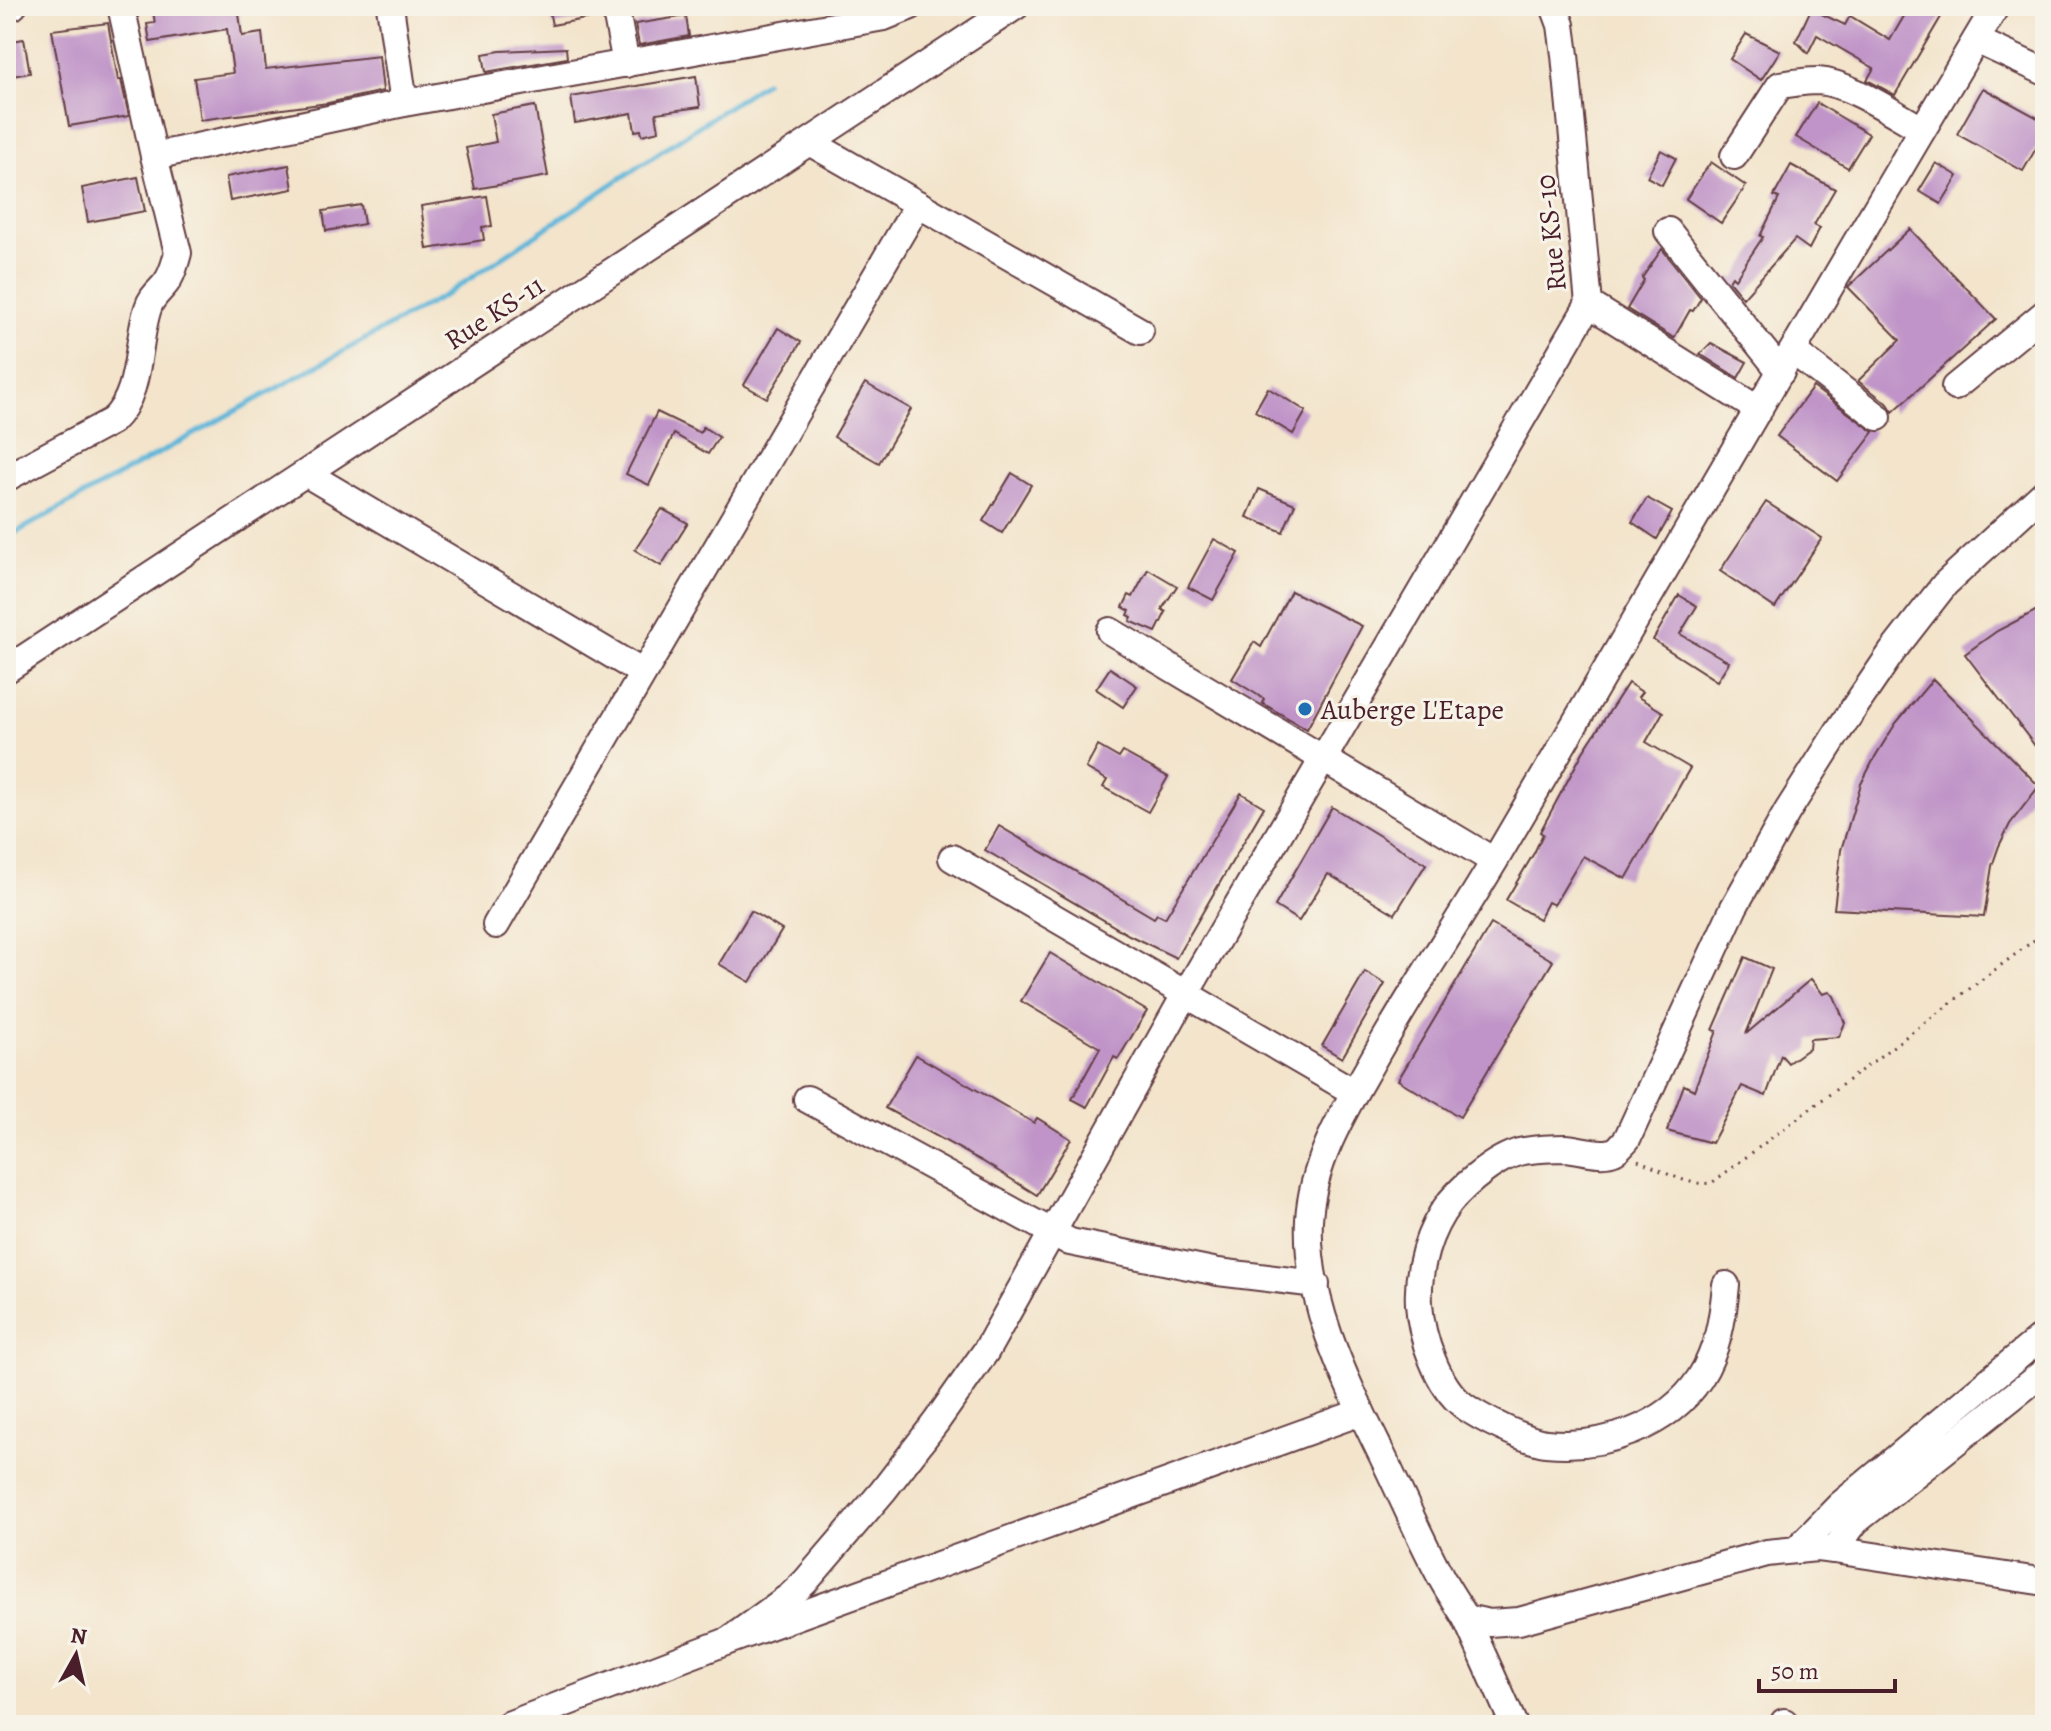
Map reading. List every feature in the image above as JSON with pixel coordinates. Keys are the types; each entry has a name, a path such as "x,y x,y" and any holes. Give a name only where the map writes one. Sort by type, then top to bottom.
{"street":[{"path":"6,7 13,6"},
{"path":"6,478 112,421 126,403 149,304 174,269 178,253 121,6"},
{"path":"390,6 404,103"},
{"path":"615,6 626,64"},
{"path":"154,156 404,103 884,17 911,6"},
{"name":"Rue KS-11","path":"6,670 1016,6"},
{"name":"Rue KS-10","path":"1554,6 1561,25 1565,55 1589,304 1759,410"},
{"path":"1514,1725 1466,1618 1442,1579 1361,1412 1322,1316 1309,1221 1314,1185 1333,1132 1389,1030 1494,861 1996,6"},
{"path":"1976,40 2045,72"},
{"path":"1734,156 1780,85 1820,81 1837,86 1922,129"},
{"path":"811,143 1140,331"},
{"path":"496,925 918,204"},
{"path":"1668,231 1787,362 1878,417"},
{"path":"728,1641 805,1582 883,1491 986,1351 1185,995 1589,304"},
{"path":"1955,387 2045,313"},
{"path":"307,474 643,673"},
{"path":"1726,1285 1715,1348 1700,1379 1671,1408 1631,1433 1592,1442 1544,1443 1497,1425 1462,1405 1436,1369 1421,1328 1418,1284 1428,1241 1450,1203 1481,1172 1520,1151 1564,1148 1606,1153 1616,1151 1627,1139 1734,907 1787,812 1839,730 1892,652 1945,584 2045,492"},
{"path":"1110,631 1494,861"},
{"path":"952,858 1354,1092"},
{"path":"807,1099 1053,1234 1087,1247 1203,1269 1316,1284"},
{"path":"1797,1549 1840,1505 2045,1334"},
{"path":"1834,1550 1856,1521 2045,1371"},
{"path":"508,1725 728,1641 1361,1412"},
{"path":"1466,1618 1489,1623 1519,1621 1767,1553 1797,1549 1834,1550 2045,1582"}],"path":[{"path":"1616,1151 1693,1182 1703,1185 1713,1182 2045,932"}],"building":[{"path":"152,6 238,6 242,36 262,33 266,69 379,56 383,91 328,103 200,120 194,78 233,73 227,29 150,42 147,24 155,23"},
{"path":"548,6 599,6 601,16 552,25"},
{"path":"1910,6 1922,6 1941,17 1895,95 1867,80 1874,68 1817,35 1808,53 1796,41 1811,9 1845,25 1850,16 1890,40"},
{"path":"686,16 689,36 639,45 635,24"},
{"path":"108,23 118,80 121,80 129,116 69,126 52,30"},
{"path":"1746,34 1780,51 1761,80 1730,59"},
{"path":"24,39 30,73 6,77 6,42"},
{"path":"566,48 567,58 486,72 483,54"},
{"path":"696,76 700,107 656,113 659,131 642,135 641,130 635,131 632,113 575,123 571,97"},
{"path":"1983,88 2045,122 2045,133 2023,171 1957,134"},
{"path":"1817,103 1869,134 1848,168 1796,137"},
{"path":"535,106 548,176 475,189 466,148 496,142 491,114"},
{"path":"1661,150 1676,158 1662,185 1647,177"},
{"path":"1711,162 1746,186 1721,223 1686,199"},
{"path":"1936,163 1958,176 1941,204 1919,191"},
{"path":"289,165 293,189 230,201 226,177"},
{"path":"1791,165 1835,189 1814,225 1820,228 1809,249 1795,239 1743,298 1729,281 1732,276 1735,279 1763,237 1760,236 1779,198 1774,196"},
{"path":"138,177 145,211 88,222 82,188"},
{"path":"487,196 492,226 482,227 484,240 427,249 421,206"},
{"path":"361,205 364,224 326,231 323,211"},
{"path":"1910,229 1996,319 1893,412 1888,404 1858,381 1900,340 1848,287"},
{"path":"1662,249 1701,298 1693,311 1690,310 1674,338 1627,309 1644,280 1642,278"},
{"path":"778,328 801,342 767,398 744,385"},
{"path":"1711,343 1747,362 1738,378 1700,354"},
{"path":"865,383 911,409 879,463 834,437"},
{"path":"1813,387 1874,432 1837,481 1777,436"},
{"path":"1268,388 1306,411 1293,434 1255,411"},
{"path":"657,412 700,433 703,427 719,437 708,454 674,434 649,485 626,474"},
{"path":"1012,473 1031,485 1002,533 983,521"},
{"path":"1259,489 1295,504 1283,532 1247,517"},
{"path":"1647,498 1672,512 1657,539 1632,522"},
{"path":"1766,502 1822,538 1775,608 1720,571"},
{"path":"662,509 688,523 661,566 635,550"},
{"path":"1214,539 1239,553 1213,600 1188,587"},
{"path":"1148,569 1177,586 1162,609 1166,612 1156,632 1130,621 1130,611 1123,607 1129,595 1133,597"},
{"path":"1291,591 1362,626 1307,729 1262,703 1264,699 1232,679 1254,642 1261,647"},
{"path":"1679,595 1697,606 1680,634 1729,662 1717,681 1653,640"},
{"path":"2045,606 2045,759 1965,654 1997,631"},
{"path":"1110,668 1137,686 1123,707 1096,689"},
{"path":"1933,679 2039,786 2010,824 1999,846 1992,866 1984,917 1834,909 1841,850 1861,784 1896,723"},
{"path":"1628,683 1642,692 1638,697 1663,712 1646,742 1690,768 1626,879 1583,856 1554,905 1548,902 1539,919 1506,900 1534,853 1543,834 1540,832 1583,752"},
{"path":"1098,746 1119,758 1123,752 1168,777 1148,812 1103,787 1107,780 1086,768"},
{"path":"1241,793 1264,807 1176,958 1129,935 985,850 999,826 1154,918 1157,914 1165,918"},
{"path":"1332,807 1426,864 1395,914 1328,874 1299,921 1275,906"},
{"path":"751,911 782,930 750,982 719,964"},
{"path":"1491,924 1553,961 1460,1117 1398,1080"},
{"path":"1050,953 1147,1011 1118,1059 1114,1057 1087,1107 1072,1099 1100,1048 1021,1001"},
{"path":"1745,957 1772,969 1746,1034 1811,979 1823,994 1829,992 1834,996 1845,1023 1839,1037 1810,1039 1809,1048 1788,1063 1781,1055 1766,1096 1742,1086 1712,1143 1667,1131 1684,1085 1694,1090 1717,1031 1713,1030"},
{"path":"1365,972 1385,984 1342,1058 1322,1046"},
{"path":"916,1055 1034,1123 1037,1118 1071,1139 1037,1195 885,1108"}],"waterway":[{"path":"6,538 447,294 765,82"}],"place":[{"name":"Auberge L'Etape","path":"1305,709"}]}
